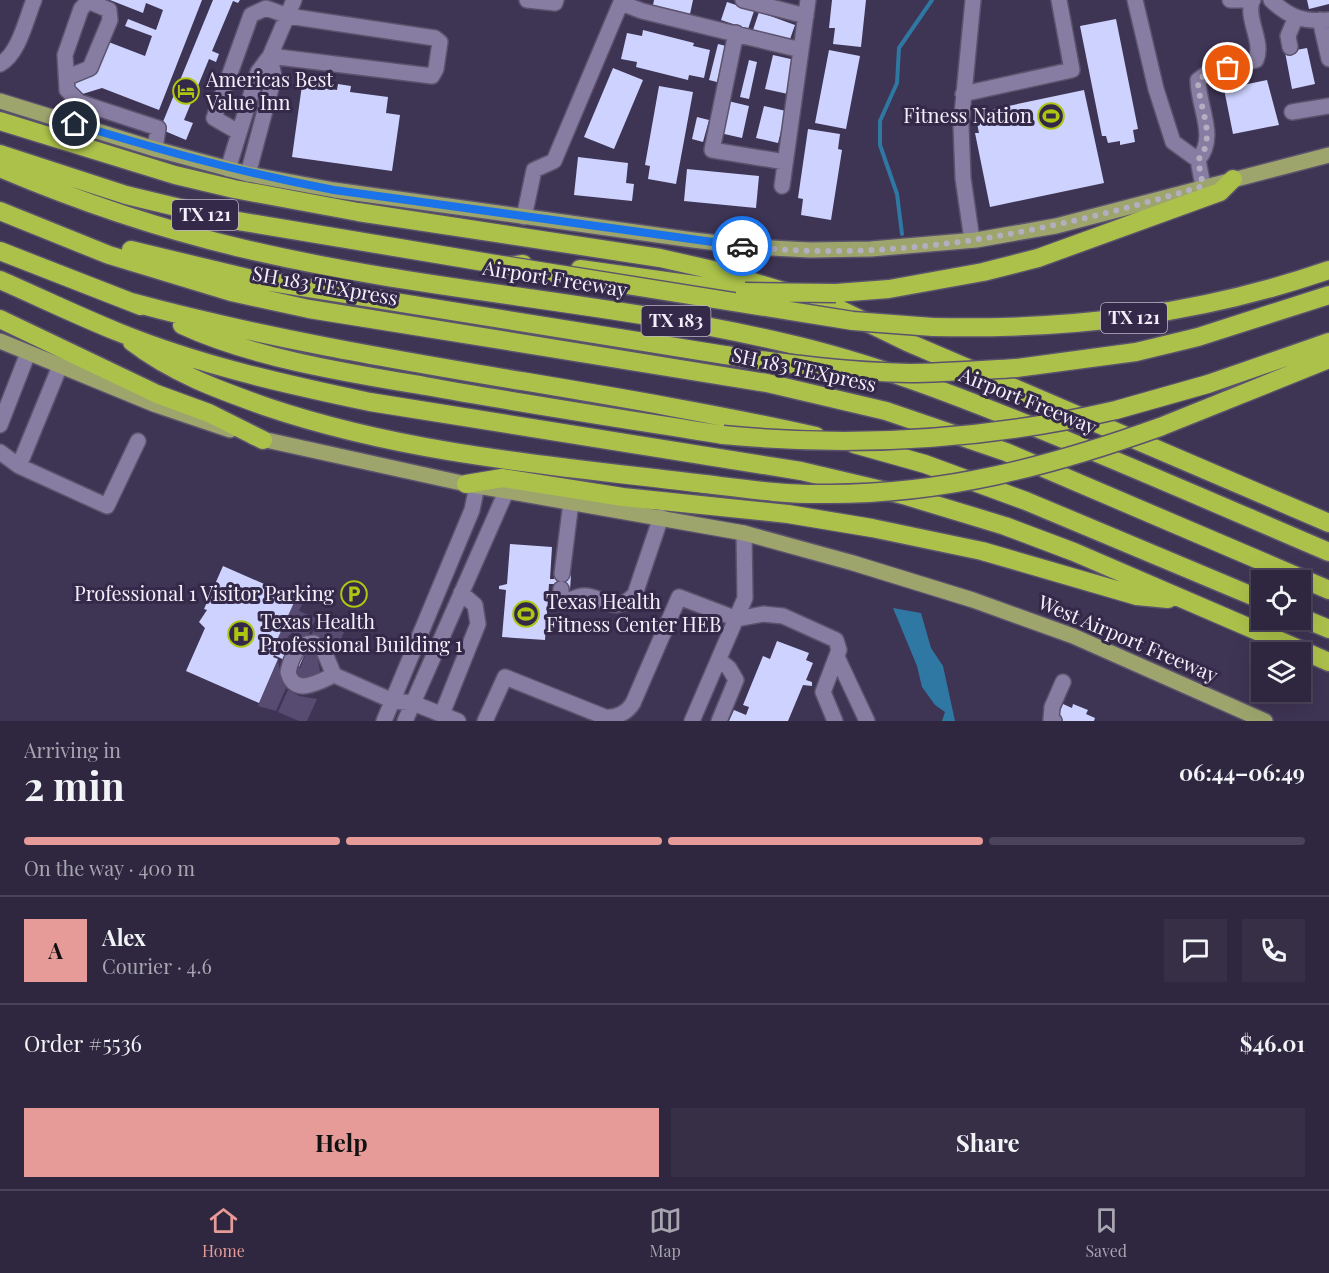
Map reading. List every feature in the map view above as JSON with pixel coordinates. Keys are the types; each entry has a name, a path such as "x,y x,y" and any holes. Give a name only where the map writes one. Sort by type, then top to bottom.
{"highway":[{"path":"0,121 175,175 234,189 305,204 660,258 713,270 833,306 907,342 1329,523"},
{"name":"TX 121","path":"0,154 126,195 187,211 286,230 853,321 933,327 1010,329 1132,319 1251,295 1329,270"},
{"name":"Airport Freeway","path":"0,168 119,214 247,250 314,263 667,320 782,342 840,356 992,410 1329,552"},
{"path":"508,266 536,263 745,292 836,293 889,289 938,282 1038,258 1220,192 1233,179"},
{"path":"0,211 36,227 252,279 794,365 859,371 911,373 1016,368 1146,350 1198,338 1329,295"},
{"name":"SH 183 TEXpress","path":"36,227 120,259 253,297 309,309 767,383 886,411 1006,452 1329,590"},
{"path":"0,251 131,302 202,334 358,374 723,435 817,442 914,440 1022,429 1116,410 1208,384 1329,342"},
{"path":"0,280 118,332 244,373 370,402 801,471 903,495 1015,530 1329,662"},
{"path":"131,302 300,343 678,408 873,449 925,464 1026,501 1251,595"},
{"path":"0,319 157,394 209,413 263,441"},
{"path":"118,332 156,360 182,374 236,396 343,430 402,444 470,455 705,484 826,495 904,490 1002,476 1079,456 1160,427 1329,359"},
{"path":"471,485 502,478 623,497 799,516 872,528 982,551 1137,596 1185,600"},
{"path":"1311,622 1329,629"}],"main road":[{"path":"0,100 155,149 248,174 334,190 752,247 871,249 972,240 1056,226 1329,155"},
{"path":"0,341 156,405 263,441 506,492 744,533"},
{"name":"West Airport Freeway","path":"744,533 973,600 1073,636 1265,721"}],"street":[{"path":"0,64 6,61 14,50 34,0"},
{"path":"228,169 258,72 270,56 294,0"},
{"path":"528,0 555,3 556,0"},
{"path":"744,0 806,16"},
{"path":"782,186 808,0"},
{"path":"972,240 962,168 961,125 974,0"},
{"path":"963,94 1072,70 1059,0"},
{"path":"1135,0 1156,88 1173,142 1198,160 1203,186"},
{"path":"1198,160 1206,151 1208,136 1198,80 1209,72 1256,60 1258,51 1250,13 1252,0 1230,0"},
{"path":"1271,0 1295,19 1324,20 1329,59"},
{"path":"68,77 90,68 110,20 109,10 88,1 81,9 65,55 67,90 79,102 158,128 155,149"},
{"path":"524,217 534,170 554,161 622,1 642,10 801,50"},
{"path":"238,132 214,118 251,15 266,8 288,16 435,38 440,42 436,69 432,76 401,74 270,56"},
{"path":"1290,47 1288,36 1295,19"},
{"path":"736,33 712,150 786,162"},
{"path":"248,174 274,77 270,56"},
{"path":"75,124 79,102"},
{"path":"1292,112 1329,106"},
{"path":"0,425 7,387 28,353"},
{"path":"19,466 60,366"},
{"path":"0,452 19,466 107,506 138,441"},
{"path":"384,721 472,510 471,485"},
{"path":"405,721 506,492"},
{"path":"571,502 562,582 561,598 564,601 584,595 606,604 629,601 635,594 661,517"},
{"path":"692,721 745,598 744,533"},
{"path":"442,714 478,624 475,605 461,593"},
{"path":"485,721 505,677 605,717 614,718 630,708 679,597 737,619 762,614 783,616 830,635 836,640 839,650 823,692 835,721"},
{"path":"837,657 867,721"},
{"path":"719,660 729,668 736,680 719,721"},
{"path":"334,675 393,701 413,703 458,721"},
{"path":"1054,721 1051,719 1052,707 1063,682"}],"shaded area":[{"path":"295,599 303,602 299,611 316,618 309,634 297,638 293,632 287,637 293,642 284,649 279,647 277,640"},
{"path":"346,617 348,622 338,647 332,647 323,638 312,634 318,618 341,628"},
{"path":"312,650 317,654 320,672 305,681 298,679 297,668 300,668 305,656 302,655"},
{"path":"278,660 281,678 286,688 276,711 258,706"},
{"path":"288,690 299,696 317,699 307,721 299,721 278,712"}],"water":[{"path":"893,608 921,613 931,648 943,666 955,721 942,721 945,712 935,705 922,687 917,666"}],"building":[{"path":"110,0 202,0 159,110 102,88 76,96 71,80 106,41 145,56 152,36 125,26 128,19 156,30 163,10 146,3 143,13"},
{"name":"Americas Best Value Inn","path":"213,0 240,0 238,3 233,1 212,51 219,54 216,62 209,59 184,120 193,123 186,140 160,129"},
{"path":"654,0 693,0 690,14 653,5"},
{"path":"832,0 866,0 861,47 833,44 835,28 829,28"},
{"path":"1307,0 1329,0 1329,4 1309,9"},
{"path":"727,2 754,11 748,29 721,20"},
{"path":"759,12 795,25 789,42 753,30"},
{"path":"1116,19 1138,129 1133,130 1135,142 1120,145 1120,141 1108,143 1106,136 1102,136 1080,26"},
{"path":"643,30 694,43 693,46 710,50 704,78 689,75 688,80 636,67 637,62 621,59 627,33 642,36"},
{"path":"718,44 726,46 717,82 709,80"},
{"path":"1307,48 1315,84 1292,89 1285,52"},
{"path":"829,50 860,56 846,129 815,123"},
{"path":"773,55 795,60 788,94 765,89"},
{"path":"749,60 757,62 749,99 740,97"},
{"path":"613,68 643,80 614,149 584,137"},
{"path":"1267,80 1279,125 1233,134 1224,89"},
{"path":"338,84 351,86 350,92 388,97 386,113 400,115 392,171 292,157 302,85 337,90"},
{"path":"659,86 693,92 676,184 648,179 650,166 645,165"},
{"path":"1084,90 1104,183 990,207 975,133 979,133 975,113"},
{"path":"728,101 749,106 742,138 720,133"},
{"path":"764,106 786,111 778,143 756,138"},
{"path":"697,117 709,120 703,142 692,139"},
{"path":"808,129 840,134 838,149 842,150 831,220 801,215 803,199 798,198"},
{"path":"578,157 628,163 626,183 634,184 632,201 574,195"},
{"path":"687,169 759,176 756,208 684,201"},
{"name":"Texas Health Fitness Center HEB","path":"510,544 552,547 550,579 554,579 555,574 571,575 570,590 553,589 554,584 549,584 545,640 502,637 506,590 499,589 499,586 507,584"},
{"name":"Texas Health Professional Building 1","path":"223,566 296,598 277,640 281,644 279,648 304,656 299,667 274,655 273,657 278,659 259,703 186,671 205,628 199,622 207,610 204,609"},
{"path":"777,641 809,653 806,660 813,663 806,680 812,682 812,686 803,685 788,721 729,721 734,710 746,715 749,707 743,705 763,656 770,659"},
{"path":"1063,704 1072,708 1073,704 1088,710 1086,714 1095,718 1094,721 1063,721 1057,718"}],"waterway":[{"path":"902,234 897,194 880,145 880,121 897,83 899,48 932,0"}],"way so far":[{"path":"742,246 810,250 871,249 976,240 1056,226 1203,186 1198,160 1206,151 1208,136 1198,80 1200,75 1228,68"}],"place":[{"name":"Americas Best Value Inn","path":"186,91"},
{"name":"Fitness Nation","path":"1051,116"},
{"name":"Professional 1 Visitor Parking","path":"354,594"},
{"name":"Texas Health Fitness Center HEB","path":"526,614"},
{"name":"Texas Health Professional Building 1","path":"241,634"}],"route":[{"path":"75,124 155,149 248,174 334,190 742,246"}]}
